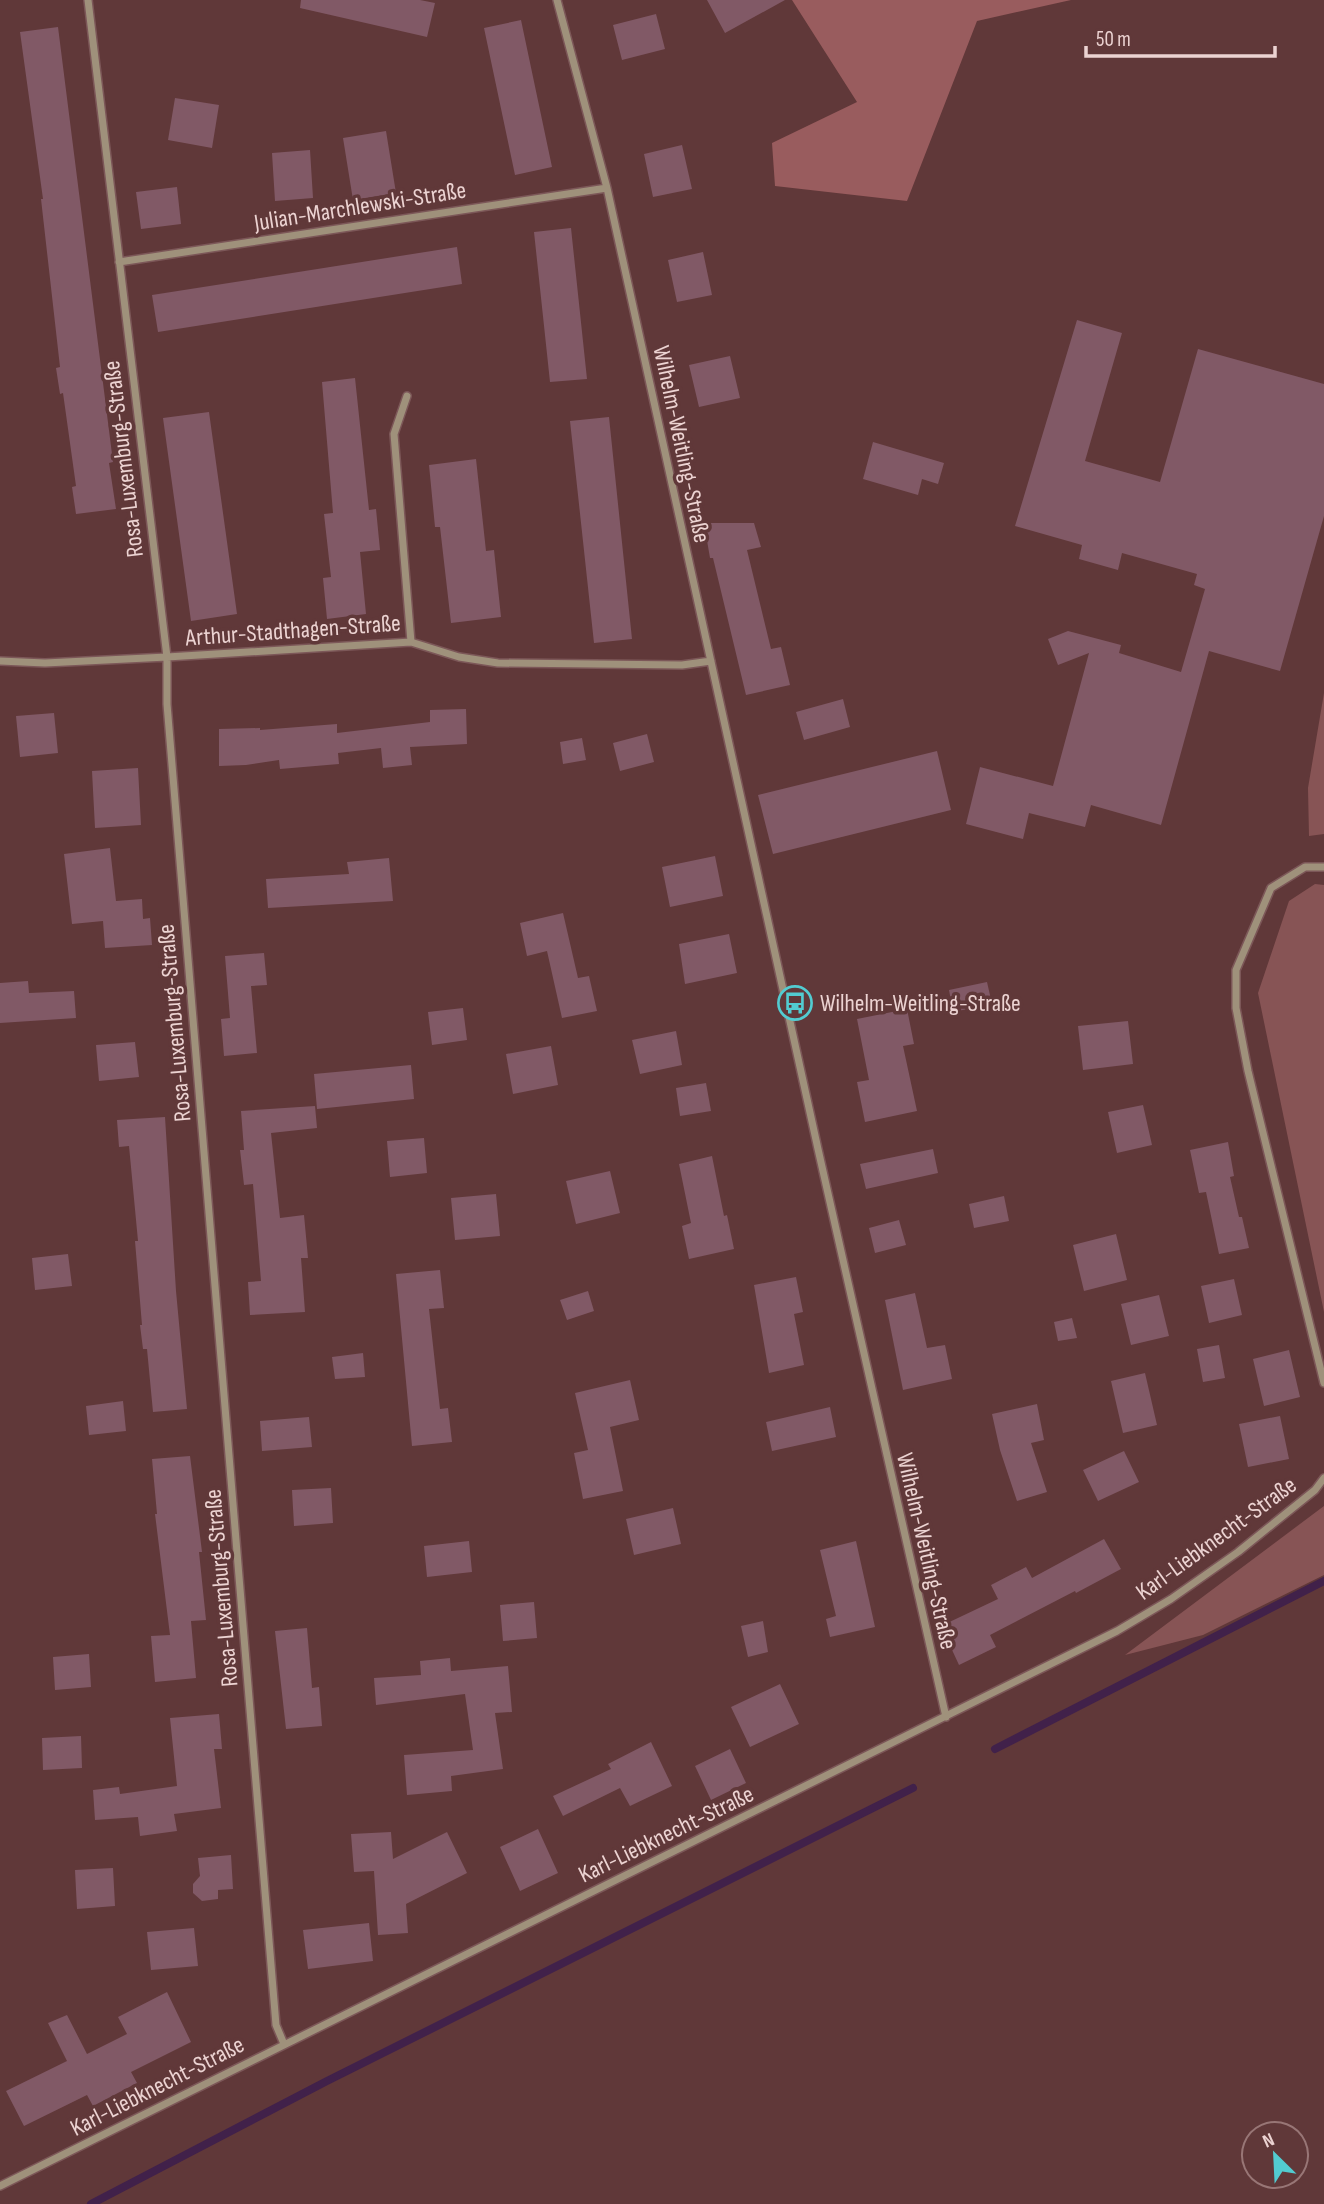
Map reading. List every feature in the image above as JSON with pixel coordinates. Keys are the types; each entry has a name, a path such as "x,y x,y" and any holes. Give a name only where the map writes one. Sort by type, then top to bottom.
{"street":[{"name":"Rosa-Luxemburg-Straße","path":"88,0 166,657 167,704 276,2025 284,2044"},
{"name":"Wilhelm-Weitling-Straße","path":"557,0 607,188 946,1717"},
{"name":"Julian-Marchlewski-Straße","path":"119,262 607,188"},
{"path":"407,397 394,434 411,642"},
{"name":"Arthur-Stadthagen-Straße","path":"0,661 45,663 411,642 459,657 498,663 682,665 710,661"},
{"path":"1324,867 1305,867 1271,888 1236,970 1236,1008 1248,1071 1324,1383"},
{"name":"Karl-Liebknecht-Straße","path":"0,2186 1117,1631 1238,1552 1315,1490 1324,1478"}],"shaded area":[{"path":"792,0 1071,0 977,21 907,201 775,186 772,143 857,102"},
{"path":"1324,693 1324,834 1309,836 1308,788"},
{"path":"1315,884 1324,885 1324,1312 1258,993 1289,901"},
{"path":"1324,1506 1324,1575 1203,1635 1125,1655"}],"building":[{"path":"301,0 420,0 435,3 427,37 300,8"},
{"path":"707,0 785,0 725,33"},
{"path":"656,14 665,49 622,60 613,25"},
{"path":"521,20 552,167 515,175 484,28"},
{"path":"58,27 113,462 109,463 116,509 76,514 72,487 76,486 63,393 60,394 56,368 60,367 43,199 20,32"},
{"path":"175,98 219,105 212,148 168,140"},
{"path":"386,131 396,193 353,200 343,138"},
{"path":"682,145 692,189 653,197 644,154"},
{"path":"310,150 313,198 275,201 272,153"},
{"path":"177,187 181,224 141,229 136,192"},
{"path":"571,228 587,379 550,382 534,232"},
{"path":"457,247 462,284 158,332 152,295"},
{"path":"703,252 712,295 677,302 668,260"},
{"path":"1077,320 1122,333 1085,461 1160,482 1198,349 1324,384 1324,516 1280,671 1209,651 1161,825 1091,805 1085,827 1029,813 1023,839 966,824 980,767 1053,786 1089,653 1058,665 1048,639 1068,631 1121,645 1119,653 1181,672 1205,589 1194,585 1197,574 1122,553 1118,570 1079,559 1082,545 1015,526"},
{"path":"730,356 740,398 699,407 689,365"},
{"path":"355,378 369,510 376,509 380,550 360,552 366,614 327,619 323,578 331,577 324,514 333,513 322,382"},
{"path":"209,412 237,614 191,621 163,418"},
{"path":"609,417 632,639 594,643 570,421"},
{"path":"873,442 944,463 938,484 922,479 918,495 863,479"},
{"path":"476,459 486,551 494,550 501,617 451,623 440,527 435,527 429,465"},
{"path":"704,523 754,523 761,547 747,550 771,649 781,647 790,685 746,695 713,558 710,558"},
{"path":"843,699 850,727 804,740 796,712"},
{"path":"466,709 467,744 410,747 412,765 383,768 381,748 338,753 339,764 280,769 279,760 219,766 219,729 260,730 337,724 337,733 430,722 430,710"},
{"path":"54,713 58,753 20,757 16,716"},
{"path":"647,734 654,762 620,771 613,743"},
{"path":"582,738 586,760 563,764 560,742"},
{"path":"937,751 951,810 773,854 758,795"},
{"path":"138,768 141,825 95,828 92,771"},
{"path":"110,848 116,901 142,899 143,919 150,918 152,945 105,948 103,921 72,924 64,854"},
{"path":"715,856 723,896 670,907 662,867"},
{"path":"389,858 393,901 268,908 266,879 349,874 347,862"},
{"path":"563,913 578,978 589,976 597,1011 562,1018 547,951 527,956 520,923"},
{"path":"729,934 737,973 685,984 679,944"},
{"path":"264,953 267,985 251,986 257,1053 224,1056 221,1019 230,1018 225,956"},
{"path":"28,981 29,993 74,991 76,1018 0,1023 0,983"},
{"path":"987,982 992,1004 953,1012 949,990"},
{"path":"463,1008 467,1040 432,1045 428,1012"},
{"path":"907,1009 914,1044 903,1046 917,1111 865,1122 857,1082 869,1080 857,1019"},
{"path":"1128,1021 1133,1064 1083,1070 1078,1026"},
{"path":"676,1031 682,1065 640,1074 632,1040"},
{"path":"135,1042 139,1077 99,1081 96,1045"},
{"path":"551,1046 558,1085 513,1094 506,1054"},
{"path":"411,1065 414,1099 317,1109 314,1074"},
{"path":"706,1083 711,1111 680,1116 676,1088"},
{"path":"1143,1105 1152,1145 1117,1153 1108,1112"},
{"path":"315,1106 317,1128 271,1133 280,1218 304,1215 308,1258 301,1258 305,1312 250,1315 248,1282 261,1281 253,1184 244,1185 240,1150 244,1150 241,1111"},
{"path":"165,1117 176,1291 187,1409 153,1412 147,1349 143,1349 140,1325 135,1241 138,1241 129,1146 119,1147 117,1120"},
{"path":"424,1138 427,1173 390,1177 387,1141"},
{"path":"1228,1142 1234,1176 1230,1177 1249,1248 1219,1254 1206,1192 1199,1193 1190,1150"},
{"path":"933,1149 938,1173 866,1189 860,1164"},
{"path":"712,1156 724,1216 727,1215 734,1249 689,1259 682,1226 691,1223 679,1164"},
{"path":"610,1171 620,1213 576,1224 566,1181"},
{"path":"496,1194 500,1236 455,1240 451,1198"},
{"path":"1004,1196 1009,1221 974,1228 969,1204"},
{"path":"899,1220 906,1245 875,1253 869,1228"},
{"path":"1116,1234 1127,1280 1084,1291 1073,1245"},
{"path":"68,1254 72,1286 35,1290 32,1258"},
{"path":"440,1270 444,1308 429,1309 440,1409 448,1408 452,1442 412,1446 396,1274"},
{"path":"796,1277 803,1312 794,1314 804,1365 769,1373 754,1285"},
{"path":"1234,1279 1242,1315 1209,1323 1201,1286"},
{"path":"588,1291 594,1311 567,1320 560,1300"},
{"path":"915,1293 927,1348 945,1345 952,1379 903,1390 885,1300"},
{"path":"1159,1295 1169,1336 1131,1345 1121,1304"},
{"path":"1072,1318 1077,1338 1058,1341 1054,1322"},
{"path":"1219,1345 1225,1378 1203,1382 1197,1349"},
{"path":"1289,1350 1300,1397 1264,1406 1253,1359"},
{"path":"363,1353 365,1377 335,1379 332,1357"},
{"path":"1145,1373 1157,1425 1123,1433 1111,1381"},
{"path":"630,1380 639,1420 610,1427 623,1491 583,1499 574,1453 588,1450 575,1393"},
{"path":"123,1401 126,1431 89,1435 86,1406"},
{"path":"1037,1404 1044,1440 1031,1443 1047,1492 1017,1501 1000,1450 992,1414"},
{"path":"830,1407 836,1437 772,1451 766,1422"},
{"path":"1280,1416 1289,1459 1248,1467 1239,1424"},
{"path":"309,1417 312,1447 262,1451 260,1421"},
{"path":"1124,1451 1139,1482 1098,1501 1083,1470"},
{"path":"190,1456 202,1552 199,1552 206,1620 191,1621 196,1678 155,1682 151,1636 170,1635 155,1514 152,1459"},
{"path":"331,1488 333,1523 294,1526 292,1490"},
{"path":"673,1508 681,1544 634,1555 626,1519"},
{"path":"1104,1539 1121,1569 990,1635 996,1647 959,1665 941,1626 998,1599 991,1585 1026,1567 1032,1578"},
{"path":"469,1541 472,1572 427,1577 424,1546"},
{"path":"856,1541 875,1627 830,1637 826,1619 836,1616 820,1550"},
{"path":"534,1602 537,1638 503,1641 500,1605"},
{"path":"763,1621 768,1652 748,1657 741,1626"},
{"path":"307,1628 312,1688 319,1687 322,1726 286,1729 275,1631"},
{"path":"89,1654 91,1687 55,1690 53,1657"},
{"path":"450,1658 451,1671 508,1666 512,1712 495,1713 503,1769 451,1776 452,1791 407,1795 404,1755 473,1750 465,1694 376,1705 374,1678 421,1675 420,1661"},
{"path":"780,1684 799,1724 750,1747 731,1707"},
{"path":"219,1714 222,1749 214,1749 221,1808 174,1814 177,1831 140,1836 138,1817 95,1820 93,1790 119,1787 120,1794 177,1786 170,1718"},
{"path":"81,1736 82,1768 43,1770 42,1738"},
{"path":"651,1742 672,1786 630,1806 620,1788 563,1816 553,1796 611,1769 608,1764"},
{"path":"730,1749 746,1783 711,1800 695,1766"},
{"path":"538,1829 558,1873 520,1891 500,1847"},
{"path":"391,1832 393,1859 447,1832 467,1873 406,1904 408,1933 378,1935 374,1871 354,1872 351,1834"},
{"path":"231,1855 233,1889 218,1890 218,1899 202,1901 193,1893 193,1884 200,1876 198,1858"},
{"path":"113,1868 115,1906 77,1909 75,1870"},
{"path":"369,1923 373,1961 308,1969 303,1930"},
{"path":"194,1928 198,1966 151,1970 147,1932"},
{"path":"167,1992 191,2042 131,2072 137,2083 93,2106 87,2095 24,2126 6,2091 67,2061 48,2023 67,2015 87,2054 127,2034 118,2017"}],"waterway":[{"path":"995,1749 1324,1581"},
{"path":"91,2204 327,2081 913,1788"}],"place":[{"name":"Wilhelm-Weitling-Straße","path":"795,1003"}]}
